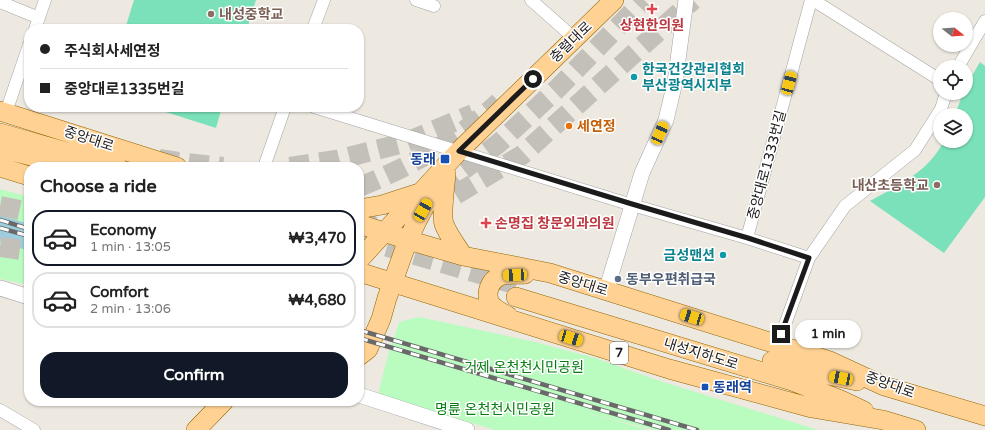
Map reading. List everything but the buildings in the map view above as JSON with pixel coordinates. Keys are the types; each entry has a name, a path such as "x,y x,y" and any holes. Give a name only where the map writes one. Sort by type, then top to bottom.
{"main road":[{"name":"충렬대로","path":"364,254 454,157 614,0"},
{"name":"중앙대로","path":"3,112 162,162"},
{"path":"0,133 101,162"},
{"path":"0,148 54,162"},
{"path":"364,352 368,349 381,319 408,240 418,218 454,157"},
{"path":"454,157 444,195 443,223 463,256"},
{"path":"0,167 24,174"},
{"path":"364,208 382,205 422,192"},
{"name":"중앙대로","path":"364,226 463,256 550,273 830,361 884,386 985,416"},
{"path":"514,320 491,304 488,296 489,288 492,282 500,276 550,273"},
{"name":"7","path":"364,274 670,369 812,408 883,420 916,430"},
{"name":"내성지하도로","path":"517,291 794,375 884,386"},
{"name":"내성지하도로","path":"794,375 883,420"},
{"path":"196,430 219,406"}],"street":[{"path":"0,2 37,23 45,0"},
{"path":"315,24 324,0"},
{"path":"416,0 434,6"},
{"path":"531,0 574,38"},
{"path":"606,291 642,173 666,120 671,104 686,0"},
{"path":"812,0 933,76"},
{"name":"중앙대로1333번길","path":"748,238 812,0"},
{"path":"962,60 985,21"},
{"path":"3,112 24,58"},
{"path":"778,344 809,258 845,206 915,150 941,109 944,100"},
{"path":"266,162 283,112"},
{"path":"328,112 454,157 632,204 748,238 809,258"},
{"path":"0,288 24,295"},
{"path":"364,397 467,430"},
{"path":"0,410 34,430"}],"green space":[{"path":"134,0 256,0 249,24 127,24"},
{"path":"980,62 985,66 985,197 944,253 870,201 912,177 930,161 940,148 973,148 973,108 958,108 960,100 973,100 973,74"},
{"path":"166,112 221,112 216,128"},
{"path":"0,189 24,196 24,284 0,279"},
{"name":"거제 온천천시민공원","path":"419,317 535,342 595,358 657,380 818,430 654,430 577,410 649,430 495,430 378,395 386,362 399,322"}],"water":[{"path":"0,215 24,222 24,249 0,241"}],"tunnel":[{"path":"364,225 396,213 454,177 499,143 557,89 644,0"},
{"path":"430,210 522,155 693,0"},
{"path":"364,185 415,161 451,140 499,102"},
{"path":"323,162 404,143 473,114"},
{"path":"159,159 178,162"},
{"path":"0,206 24,211"},
{"path":"364,240 519,286"},
{"path":"0,247 24,250"}],"railway":[{"path":"0,220 24,227"},
{"path":"0,228 24,235"},
{"path":"364,331 697,430"},
{"path":"364,339 669,430"}],"place":[{"name":"상현한의원","path":"652,9"},
{"name":"내성중학교","path":"211,14"},
{"name":"한국건강관리협회 부산광역시지부","path":"634,77"},
{"name":"세연정","path":"569,126"},
{"name":"동래","path":"445,159"},
{"name":"내산초등학교","path":"937,185"},
{"name":"손명집 창문외과의원","path":"486,223"},
{"name":"금성맨션","path":"723,255"},
{"name":"동부우편취급국","path":"618,279"},
{"name":"동래역","path":"705,387"}],"route":[{"path":"533,79 459,151 748,238 809,258 781,334"}],"park label":[{"name":"명륜 온천천시민공원","path":"495,409"}]}
